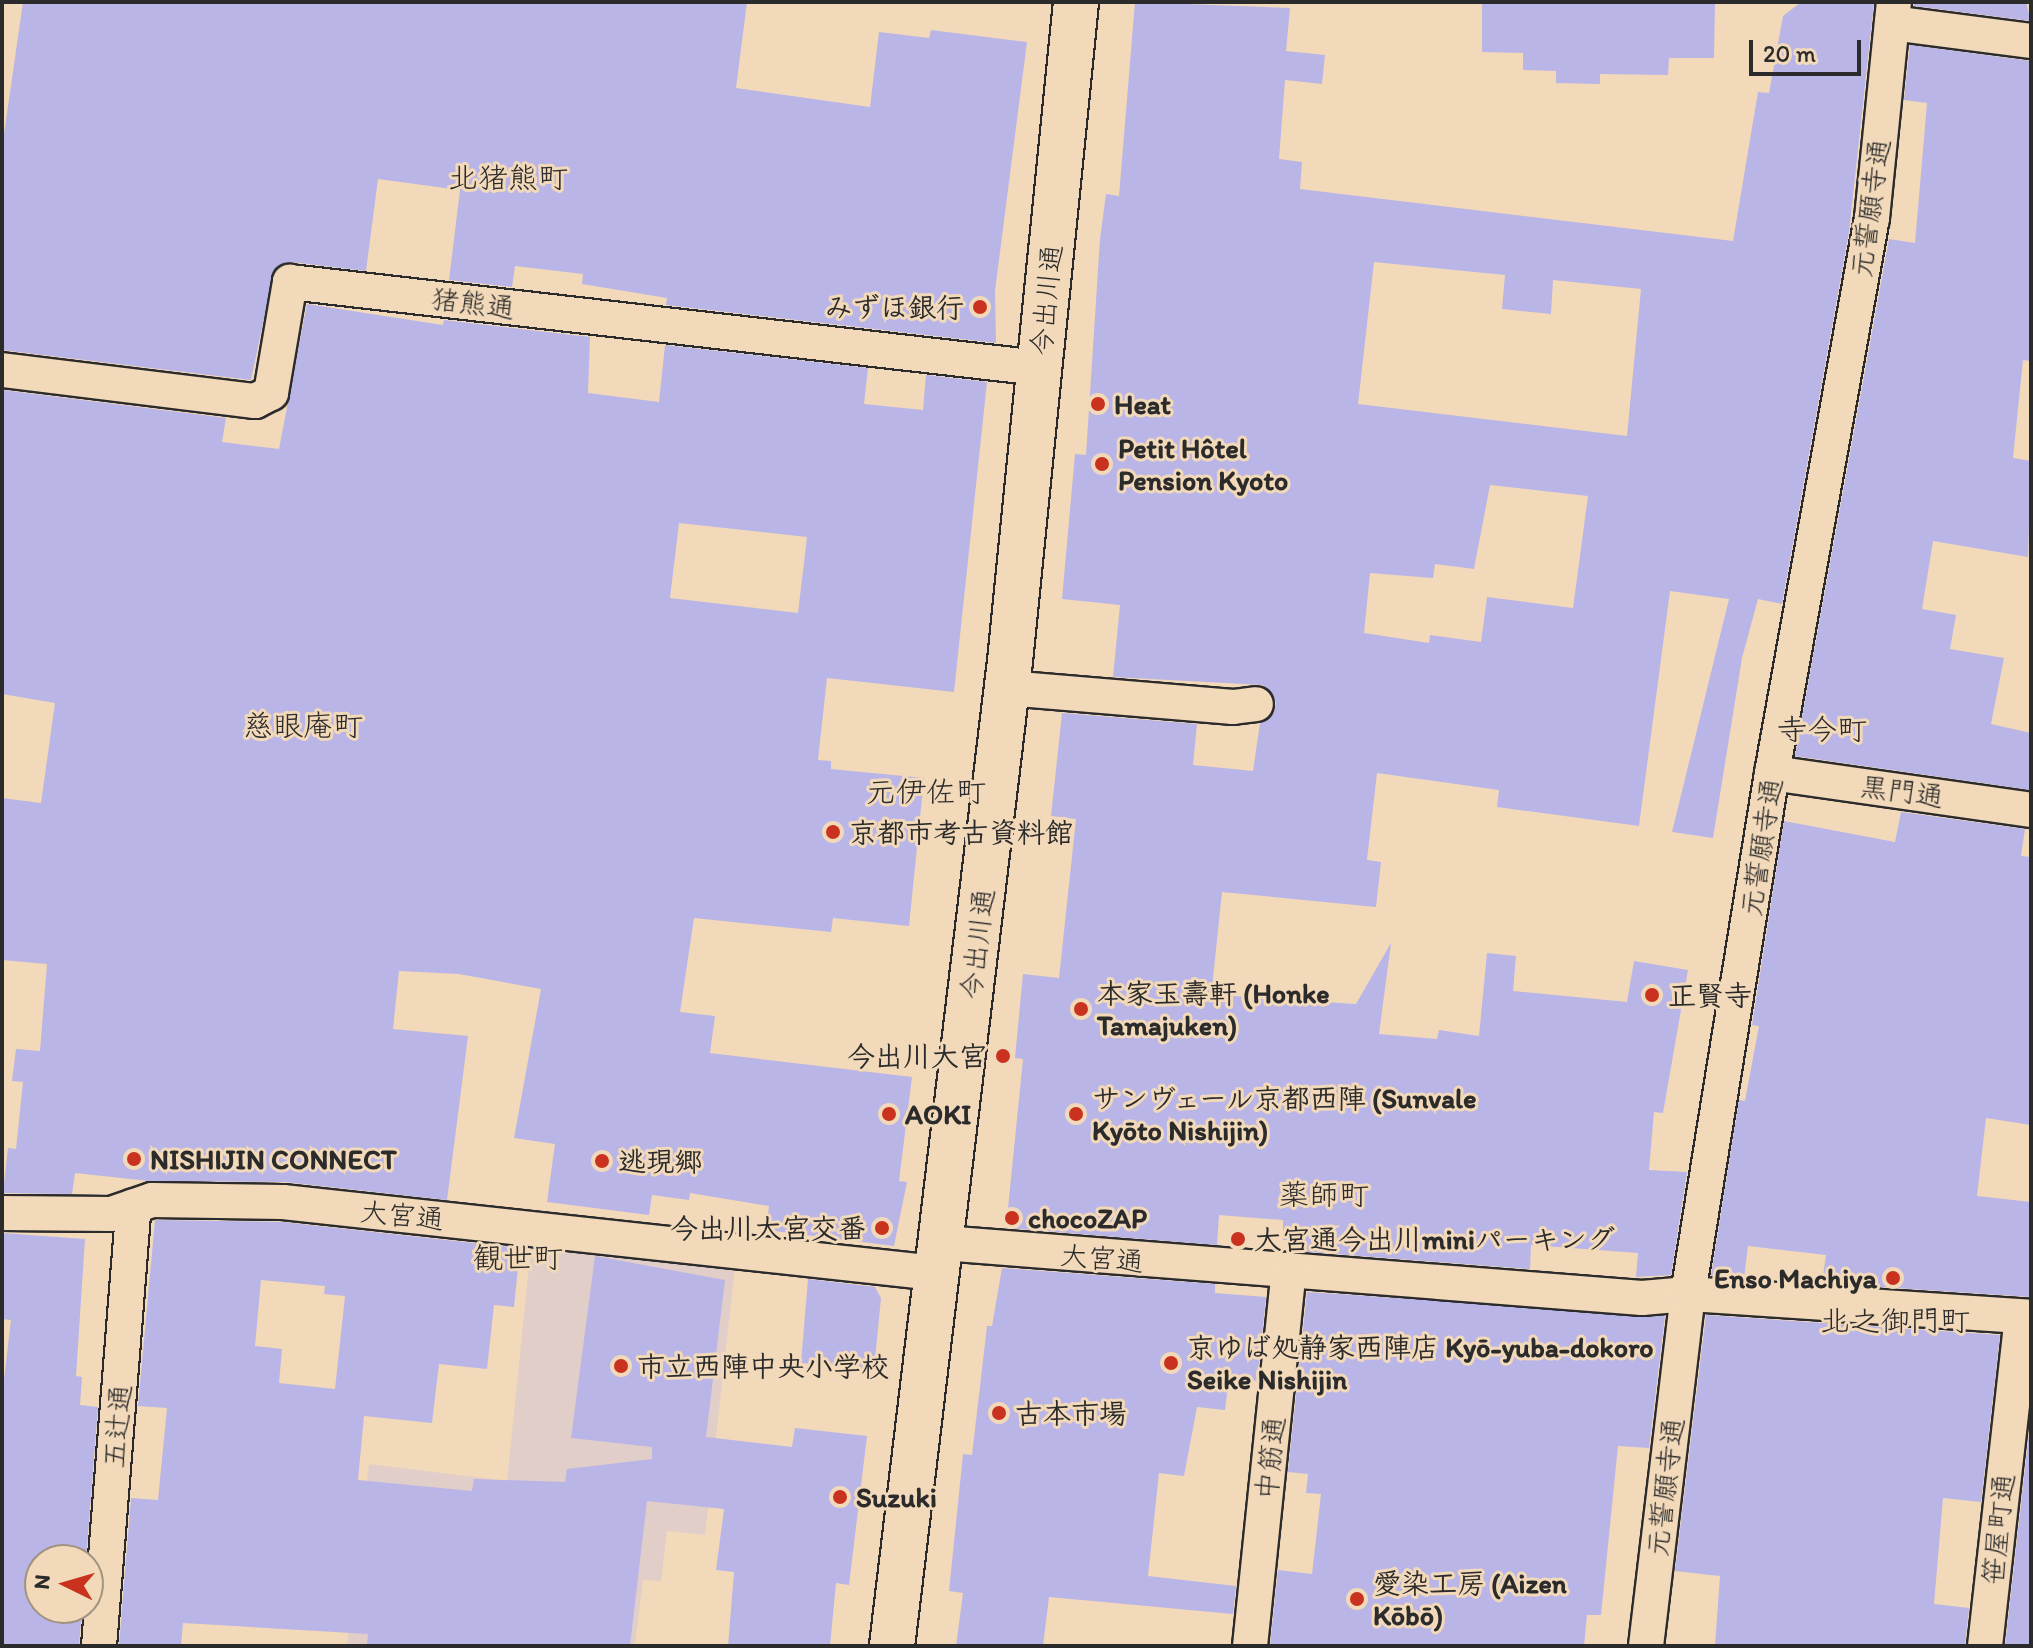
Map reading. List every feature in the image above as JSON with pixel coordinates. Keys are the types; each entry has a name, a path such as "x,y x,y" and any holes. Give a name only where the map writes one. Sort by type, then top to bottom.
{"main road":[{"name":"今出川通","path":"892,1646 943,1243 1007,688 1076,2"}],"street":[{"path":"1893,12 2031,41"},
{"name":"元誓願寺通","path":"1646,1646 1688,1294 1772,773 1872,218 1893,12"},
{"name":"猪熊通","path":"2,370 255,401 271,393 290,282 1039,368"},
{"path":"1007,688 1233,707 1256,704"},
{"name":"黒門通","path":"1772,773 2031,810"},
{"name":"大宮通","path":"2,1213 111,1214 152,1200 283,1202 926,1272 943,1243 1642,1298 1688,1294 2026,1317"},
{"name":"五辻通","path":"99,1646 134,1206"},
{"name":"中筋通","path":"1250,1646 1289,1270"},
{"name":"笹屋町通","path":"1985,1646 2026,1317"}],"shaded area":[{"name":"市立西陣中央小学校","path":"531,1247 735,1267 705,1535 667,1531 661,1581 643,1580 635,1646 347,1646 369,1464 507,1481"}],"building":[{"path":"23,2 747,2 736,88 870,107 879,32 929,38 931,30 1027,42 995,291 996,343 666,305 667,298 582,284 583,274 515,266 512,287 449,280 460,190 378,179 366,271 292,262 274,270 251,380 2,350 2,148"},
{"path":"1135,2 1290,8 1286,51 1325,55 1322,84 1285,80 1279,159 1302,162 1300,189 1733,241 1758,92 1769,93 1783,16 1801,2 1874,2 1849,232 1782,604 1758,599 1742,658 1713,838 1672,832 1729,599 1670,591 1639,826 1497,807 1499,790 1377,773 1367,860 1381,862 1376,907 1222,892 1212,988 1233,989 1233,996 1356,1004 1391,943 1379,1034 1437,1039 1439,1030 1479,1036 1487,953 1516,956 1513,991 1627,1002 1634,961 1688,970 1663,1113 1654,1112 1649,1170 1687,1172 1671,1275 1636,1277 1638,1253 1531,1245 1530,1269 1296,1251 1297,1241 1283,1240 1283,1220 1219,1215 1217,1245 1006,1228 1023,1059 1015,1058 1023,974 1059,978 1076,819 1051,816 1062,713 1197,724 1193,765 1253,771 1260,723 1274,712 1276,702 1263,685 1113,677 1120,605 1062,599 1075,454 1086,455 1100,239 1106,194 1119,196","holes":["1374,262 1505,275 1502,309 1551,314 1553,280 1641,289 1627,436 1358,404","1490,485 1588,496 1573,608 1487,597 1481,642 1430,635 1429,643 1364,633 1370,573 1433,578 1435,564 1474,569"]},
{"path":"1482,2 1715,2 1714,58 1669,58 1668,75 1600,74 1600,84 1556,83 1556,71 1523,70 1523,53 1482,52"},
{"path":"1914,2 2026,2 2031,21 1914,6"},
{"path":"1910,45 2031,61 2031,361 2023,360 2013,458 2031,461 2028,557 1933,541 1922,609 1956,615 1950,649 2004,658 1991,724 2031,733 2031,790 1795,756 1889,239 1915,243 1927,103 1904,100"},
{"path":"307,304 443,325 444,320 590,337 588,393 659,402 665,345 868,368 864,404 923,410 926,375 987,382 954,692 827,678 818,760 831,761 831,769 924,778 909,926 833,918 831,932 694,918 680,1012 715,1016 710,1053 912,1077 899,1181 907,1182 894,1246 766,1230 769,1206 690,1193 689,1200 652,1195 649,1215 547,1202 555,1144 514,1138 541,989 459,974 399,971 393,1029 468,1036 447,1200 285,1182 149,1181 75,1173 72,1194 3,1193 8,1148 16,1149 23,1082 12,1081 16,1049 40,1051 47,964 2,960 2,798 41,803 55,703 2,694 2,390 226,418 222,442 279,449","holes":["679,523 807,537 798,613 670,598"]},
{"path":"1901,812 2025,829 2021,856 2031,857 2031,1125 1986,1118 1977,1196 2031,1202 2031,1297 1822,1283 1826,1255 1748,1246 1744,1278 1711,1276 1739,1100 1745,1101 1759,1026 1752,1025 1784,821 1895,842"},
{"path":"155,1220 282,1222 520,1248 514,1307 494,1305 487,1369 439,1364 432,1423 364,1416 358,1480 472,1491 474,1479 565,1482 567,1469 652,1459 652,1447 571,1438 595,1256 725,1280 706,1437 792,1447 795,1428 867,1436 849,1585 836,1583 830,1646 728,1646 734,1572 716,1570 724,1509 647,1501 630,1646 367,1646 368,1634 183,1623 181,1646 119,1646 131,1498 158,1500 167,1408 138,1406","holes":["261,1280 325,1286 324,1294 345,1296 335,1389 279,1383 282,1349 255,1346"]},
{"path":"2,1233 85,1239 76,1376 82,1377 80,1405 98,1407 87,1544 24,1544 24,1624 81,1624 79,1646 2,1646 2,1396 11,1320 2,1319"},
{"path":"1002,1268 1215,1284 1215,1293 1266,1297 1257,1381 1229,1378 1225,1410 1197,1407 1184,1476 1159,1473 1148,1576 1236,1586 1233,1614 1049,1597 1043,1646 956,1646 963,1593 949,1591 963,1454 972,1455 987,1326 992,1326"},
{"path":"808,1279 875,1287 881,1298 874,1370 801,1363"},
{"path":"1307,1292 1665,1316 1649,1448 1618,1446 1601,1615 1587,1615 1584,1646 1270,1646 1278,1570 1312,1574 1321,1494 1306,1493 1308,1474 1288,1472"},
{"path":"1706,1315 2000,1335 1981,1502 1943,1498 1934,1604 1969,1608 1965,1646 1715,1646 1720,1576 1675,1571"},
{"path":"2031,1416 2031,1646 2005,1646"}],"place":[{"name":"みずほ銀行","path":"980,307"},
{"name":"Heat","path":"1098,404"},
{"name":"Petit Hôtel Pension Kyoto","path":"1102,464"},
{"name":"京都市考古資料館","path":"833,832"},
{"name":"正賢寺","path":"1652,995"},
{"name":"本家玉壽軒 (Honke Tamajuken)","path":"1081,1009"},
{"name":"今出川大宮","path":"1003,1056"},
{"name":"AOKI","path":"889,1114"},
{"name":"サンヴェール京都西陣 (Sunvale Kyōto Nishijin)","path":"1076,1114"},
{"name":"NISHIJIN CONNECT","path":"134,1159"},
{"name":"逃現郷","path":"602,1161"},
{"name":"chocoZAP","path":"1012,1218"},
{"name":"今出川大宮交番","path":"882,1228"},
{"name":"大宮通今出川miniパーキング","path":"1238,1239"},
{"name":"Enso Machiya","path":"1893,1278"},
{"name":"京ゆば処静家西陣店 Kyō-yuba-dokoro Seike Nishijin","path":"1171,1363"},
{"name":"市立西陣中央小学校","path":"621,1366"},
{"name":"古本市場","path":"999,1413"},
{"name":"Suzuki","path":"840,1497"},
{"name":"愛染工房 (Aizen Kōbō)","path":"1357,1599"}],"district":[{"name":"北猪熊町","path":"508,178"},
{"name":"慈眼庵町","path":"303,726"},
{"name":"寺今町","path":"1822,730"},
{"name":"元伊佐町","path":"926,792"},
{"name":"薬師町","path":"1324,1195"},
{"name":"観世町","path":"518,1258"},
{"name":"北之御門町","path":"1895,1321"}]}
